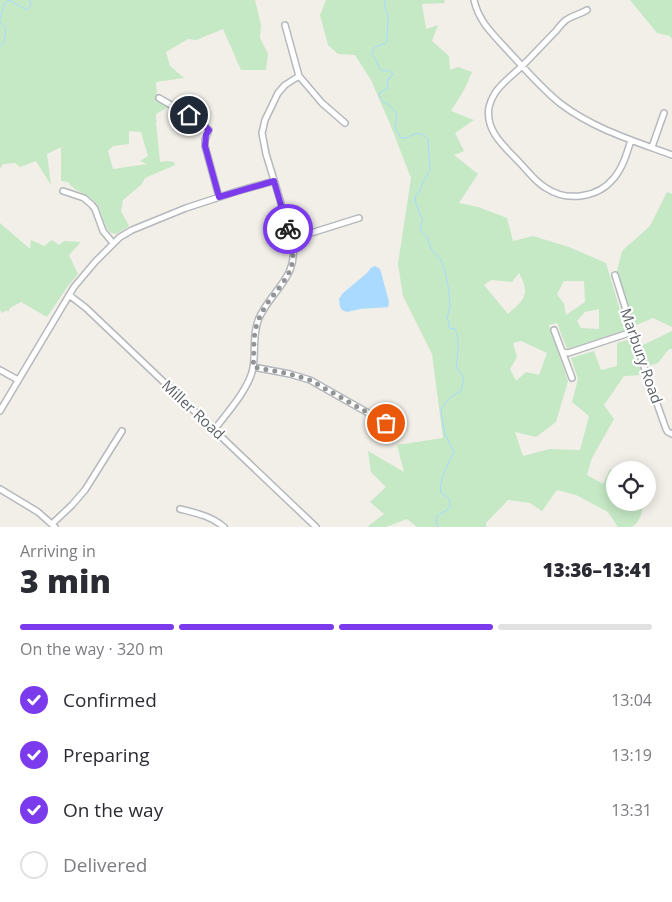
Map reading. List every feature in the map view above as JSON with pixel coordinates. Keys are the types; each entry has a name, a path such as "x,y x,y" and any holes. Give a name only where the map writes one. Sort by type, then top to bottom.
{"street":[{"path":"474,0 483,23 553,97 572,112 601,128 672,155"},
{"path":"587,10 565,20 523,66 495,93 490,104 489,121 498,139 535,179 546,189 559,194 576,196 590,194 604,188 619,172 631,140"},
{"path":"285,25 299,76 322,103 344,123"},
{"path":"214,430 246,385 253,367 256,327 263,310 292,268 294,252 292,239 262,139 263,126 278,93 299,76"},
{"path":"159,98 202,123 209,130 206,135 205,146 219,197"},
{"path":"652,148 664,113"},
{"path":"0,411 69,294 113,243 132,230 186,208 274,181"},
{"path":"63,191 84,198 92,205 101,226 113,243"},
{"path":"292,239 359,218"},
{"name":"Marbury Road","path":"614,275 666,429 672,434"},
{"name":"Miller Road","path":"69,294 316,527"},
{"path":"554,330 572,378"},
{"path":"563,352 568,353 632,332"},
{"path":"253,367 310,380 386,423"},
{"path":"0,370 18,380"},
{"path":"0,489 38,512 54,526 85,490 122,432"},
{"path":"180,509 205,516 224,527"}],"green space":[{"path":"0,0 255,0 261,25 260,38 268,54 266,70 241,70 223,29 196,40 188,39 166,52 170,66 184,78 156,82 157,95 170,106 156,114 160,162 174,162 175,165 145,178 142,184 123,200 121,211 129,226 116,234 111,233 94,201 68,182 61,181 61,147 47,154 51,185 36,161 20,167 15,163 3,164 0,169","holes":["129,131 141,132 148,156 140,161 147,164 113,169 108,151 113,146 129,144"]},
{"path":"326,0 444,0 445,3 422,4 426,29 438,25 432,41 449,56 450,70 458,67 472,72 451,111 474,120 455,133 464,151 454,155 478,174 459,203 478,207 507,218 513,241 533,236 569,247 606,263 626,330 567,349 557,323 549,325 568,381 556,422 536,437 515,432 523,456 550,449 580,450 589,416 572,402 578,379 571,358 594,351 601,370 617,366 617,343 630,339 643,375 624,376 604,405 614,419 592,458 587,475 603,484 606,478 606,511 576,495 557,490 542,511 530,503 508,500 486,523 486,527 417,527 407,519 386,527 367,527 384,514 370,502 386,487 371,472 368,451 404,472 397,445 443,438 432,354 403,296 398,264 411,178 371,80 355,55 338,54 328,45 320,15","holes":["519,273 525,287 524,296 522,301 508,314 484,285 491,280 512,282","564,281 584,281 585,302 566,315 564,304 557,294","599,309 599,329 581,328 577,321 585,312","521,341 547,353 539,375 526,372 516,381 510,369 517,357 513,343"]},
{"path":"630,0 672,0 672,39 670,36 657,33"},
{"path":"667,192 672,194 672,327 653,318 634,326 617,271 622,251 650,226"},
{"path":"0,223 30,249 31,240 44,246 52,240 59,245 64,241 81,242 69,255 78,274 47,317 21,302 10,308 8,312 7,310 2,313 0,310"},
{"path":"672,331 672,349 669,349 658,363 648,366 641,346"},
{"path":"606,511 642,511 640,517 634,526 631,527 618,527"}],"water":[{"path":"375,266 381,272 389,302 388,307 347,312 342,310 339,299 342,294"}],"waterway":[{"path":"0,20 4,4 9,0 27,10 31,5 30,0"},
{"path":"385,0 385,9 388,14 387,41 374,48 372,53 380,69 390,71 393,74 387,80 388,88 379,93 379,96 397,115 395,128 401,138 422,134 428,139 430,170 415,198 423,221 420,227 421,231 427,237 431,249 441,260 445,272 450,307 447,318 449,328 455,329 457,334 456,367 464,378 461,391 449,399 441,411 445,434 454,452 444,472 440,488 441,493 449,500 450,507 437,516 438,527"},
{"path":"0,22 6,29 4,43 0,46"}],"way so far":[{"path":"288,229 294,252 292,268 259,318 254,336 253,367 310,380 386,423"}],"route":[{"path":"189,115 209,130 206,135 205,146 219,197 274,181 288,229"}]}
